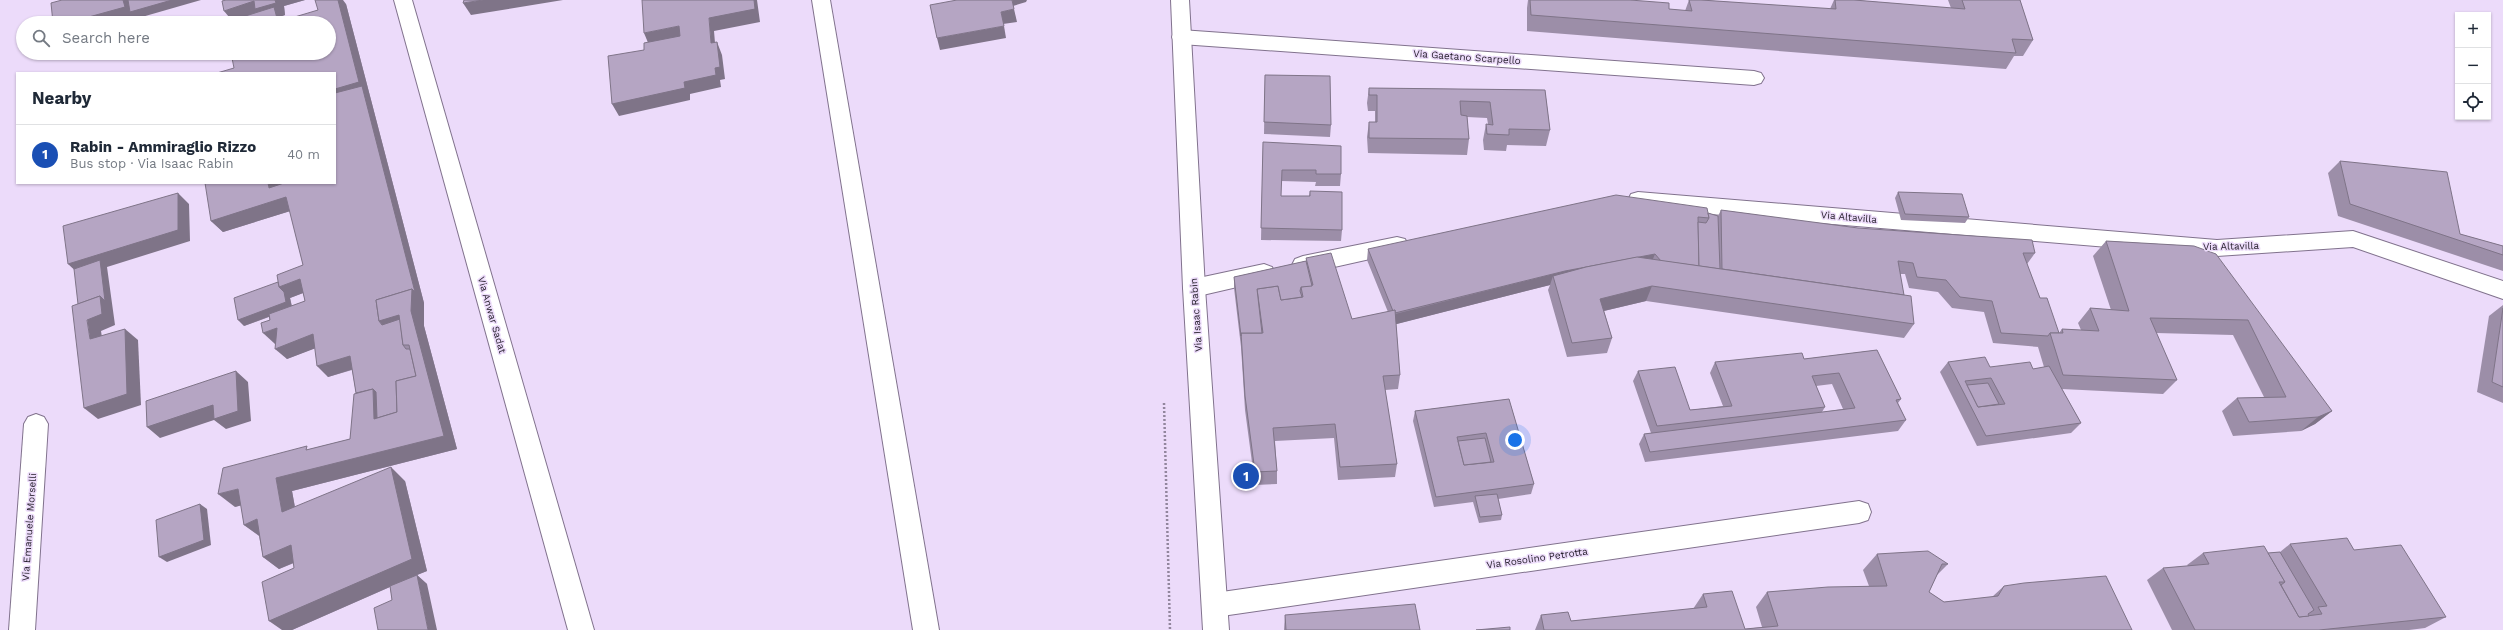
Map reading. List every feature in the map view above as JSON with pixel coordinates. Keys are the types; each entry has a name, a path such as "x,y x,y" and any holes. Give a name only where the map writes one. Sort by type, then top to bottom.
{"street":[{"name":"Via Anwar Sadat","path":"403,0 581,630"},
{"path":"822,0 926,630"},
{"name":"Via Isaac Rabin","path":"1180,0 1194,288 1216,630"},
{"name":"Via Gaetano Scarpello","path":"1181,37 1754,78"},
{"name":"Via Altavilla","path":"1620,198 2217,248 2353,239 2503,290"},
{"path":"1194,288 1419,240"},
{"name":"Via Emanuele Morselli","path":"22,630 36,424"},
{"name":"Via Rosolino Petrotta","path":"1215,605 1859,512"}],"building":[{"path":"62,0 123,0 125,7 92,16 52,16 51,3"},
{"path":"128,0 172,0 130,12"},
{"path":"275,0 276,3 255,9 254,1 224,11 222,1"},
{"path":"315,0 338,0 359,82 336,89 336,72 220,72 234,68 232,60 336,60 336,16 298,16 318,10"},
{"path":"464,0 483,0 463,3"},
{"path":"642,0 754,0 755,9 709,18 711,43 717,42 720,67 715,68 716,75 684,82 685,88 612,104 608,56 644,50 644,43 680,36 679,26 644,33"},
{"path":"957,0 1012,0 1014,9 1001,12 1004,26 937,38 930,5"},
{"path":"1530,0 1630,0 1669,3 1669,9 1692,11 1689,0 1836,9 1835,0 1854,0 1965,9 1962,0 2020,0 2033,40 2012,39 2016,53 1531,15"},
{"path":"274,7 276,16 245,16"},
{"path":"1265,75 1330,76 1331,125 1264,122"},
{"path":"362,86 415,292 412,289 376,300 379,321 382,325 400,319 403,345 406,349 410,349 416,376 396,381 397,412 377,418 376,392 373,389 356,393 350,356 317,366 313,334 275,349 277,328 263,333 261,323 270,320 269,314 305,301 300,279 279,287 277,275 303,265 286,197 211,221 205,184 268,184 269,188 281,184 336,184 336,93"},
{"path":"1369,88 1545,90 1550,130 1509,129 1509,135 1487,134 1486,124 1493,125 1490,102 1460,101 1461,115 1467,116 1469,139 1369,138 1369,122 1377,122 1377,95 1369,95"},
{"path":"1263,142 1341,146 1341,174 1316,174 1316,170 1282,170 1281,196 1310,196 1310,191 1342,192 1342,230 1261,228"},
{"path":"2340,161 2447,172 2460,234 2503,246 2503,255 2350,204"},
{"path":"1898,192 1962,194 1969,217 1905,214"},
{"path":"178,193 178,230 68,264 63,226"},
{"path":"1616,195 1707,208 1709,218 1698,217 1699,266 1661,261 1655,254 1565,271 1395,313 1368,249 1593,200"},
{"path":"1721,210 1858,228 2032,240 2035,253 2023,253 2040,298 2047,298 2059,333 2050,333 2048,336 2001,333 1992,301 1960,297 1946,280 1917,277 1913,263 1898,261 1904,295 1722,269"},
{"path":"1708,213 1718,216 1720,269 1699,266 1698,222 1706,223 1709,218"},
{"path":"2106,241 2194,246 2216,254 2332,411 2318,417 2249,422 2237,398 2286,397 2248,320 2150,318 2177,380 2063,375 2050,333 2063,333 2062,329 2099,331 2090,308 2129,311"},
{"path":"1331,253 1352,319 1395,310 1400,375 1383,376 1397,464 1340,467 1335,424 1273,428 1277,471 1255,472 1245,396 1241,333 1263,333 1257,289 1278,286 1281,300 1303,297 1301,287 1313,285 1306,258"},
{"path":"1637,257 1911,296 1914,324 1652,286 1600,299 1612,338 1572,343 1553,276 1586,267"},
{"path":"100,260 105,301 100,296 78,304 74,269"},
{"path":"1306,261 1312,286 1301,287 1300,291 1302,297 1281,300 1278,286 1257,289 1262,333 1241,333 1241,336 1234,277"},
{"path":"278,282 279,287 284,292 286,302 238,320 234,298"},
{"path":"412,289 411,311 444,436 276,478 282,512 391,467 412,559 269,621 262,582 294,568 291,545 263,557 257,519 244,525 238,489 218,494 223,468 307,446 306,450 350,439 354,394 373,389 374,419 397,412 396,381 416,376 409,345 403,345 399,315 379,321 376,300"},
{"path":"100,296 102,314 87,320 90,339 125,329 127,394 84,408 72,306"},
{"path":"2503,308 2503,387 2492,382"},
{"path":"1877,350 1901,399 1896,400 1906,420 1650,452 1644,434 1855,408 1839,373 1812,376 1825,407 1657,426 1638,371 1675,367 1690,410 1732,406 1715,362 1802,353 1804,359"},
{"path":"1985,357 1990,367 2030,362 2033,369 2049,366 2081,423 1986,436 1948,362","holes":["1991,378 2005,404 1978,407 1965,381"]},
{"path":"236,371 238,411 214,419 213,405 147,427 146,401"},
{"path":"1988,383 1999,404 1978,407 1967,385"},
{"path":"1509,399 1534,484 1436,497 1415,411","holes":["1486,433 1494,462 1464,465 1457,437"]},
{"path":"1485,438 1491,462 1464,465 1458,441"},
{"path":"1497,494 1502,515 1480,517 1475,496"},
{"path":"200,504 204,540 159,557 156,520"},
{"path":"2347,538 2354,550 2401,545 2446,617 2319,630 2195,630 2163,568 2209,564 2203,553 2264,546 2285,582 2279,582 2299,617 2322,614 2318,607 2327,606 2290,544"},
{"path":"1928,551 1948,564 1942,564 1929,592 1944,602 1998,596 2004,586 2106,576 2132,630 1544,630 1541,615 1568,612 1571,621 1707,607 1703,594 1732,591 1745,629 1778,626 1767,592 1828,587 1887,586 1877,554"},
{"path":"2280,552 2314,610 2308,614 2309,616 2299,617 2281,585 2285,582 2268,553"},
{"path":"417,575 428,630 378,630 374,608 392,600 390,586"},
{"path":"1415,604 1420,630 1286,630 1285,615"},
{"path":"1510,627 1510,630 1476,630"}],"place":[{"name":"Rabin - Ammiraglio Rizzo","path":"1246,476"}]}
